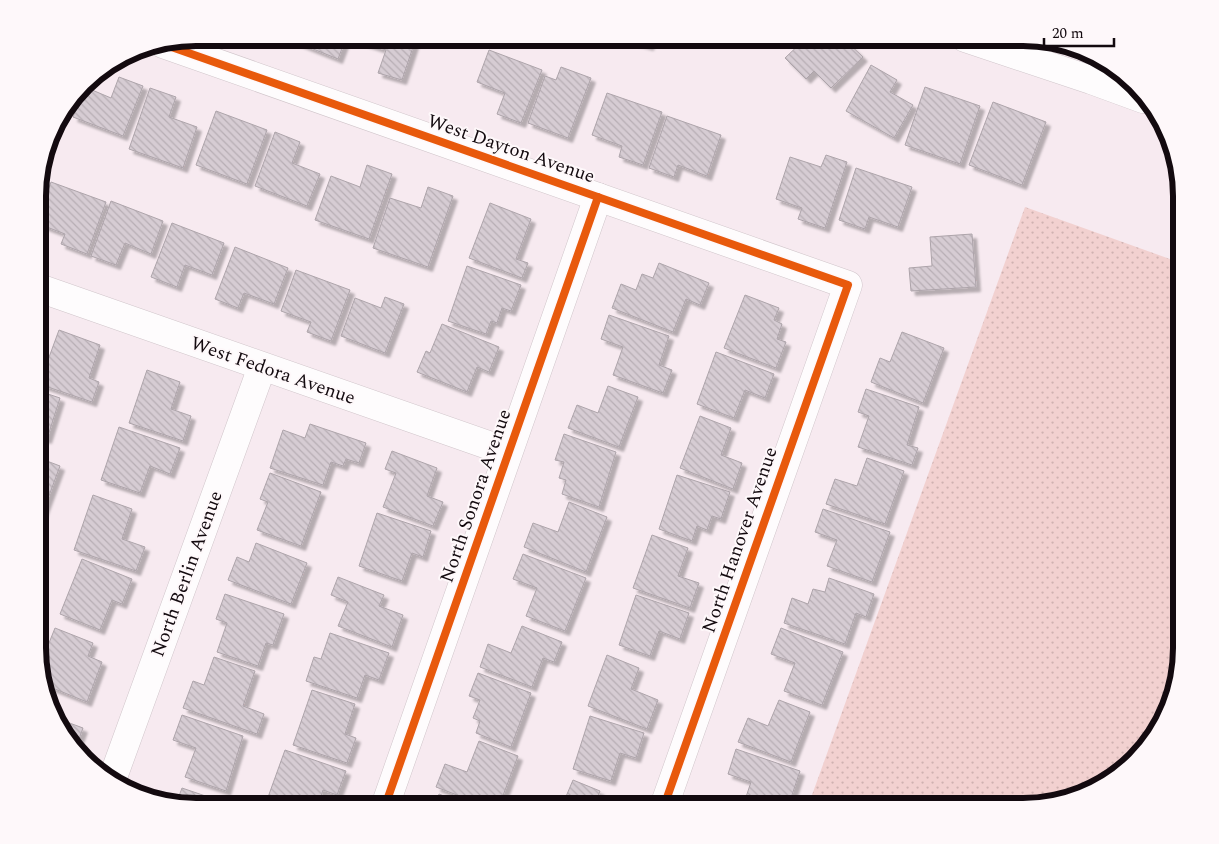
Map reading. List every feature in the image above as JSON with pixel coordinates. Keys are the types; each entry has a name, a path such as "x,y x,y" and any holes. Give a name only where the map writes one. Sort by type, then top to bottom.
{"street":[{"path":"1002,47 1094,69 1130,91"},
{"name":"West Dayton Avenue","path":"175,48 848,285"},
{"name":"North Sonora Avenue","path":"388,797 598,197"},
{"name":"North Hanover Avenue","path":"667,798 848,285"},
{"name":"West Fedora Avenue","path":"46,291 508,452"},
{"name":"North Berlin Avenue","path":"115,773 262,367"}],"shaded area":[{"path":"1025,207 1172,260 1172,657 1170,677 1165,696 1142,739 1114,767 1089,782 1061,793 1022,798 811,798"}],"building":[{"path":"306,46 343,46 338,59"},
{"path":"374,46 413,46 402,80 378,73 386,50"},
{"path":"797,47 852,47 863,57 831,88 814,71 806,79 785,58"},
{"path":"489,50 542,70 521,123 497,114 505,93 477,82"},
{"path":"871,65 897,80 890,92 913,105 894,138 846,111"},
{"path":"561,67 591,78 568,138 528,123 545,76 556,80"},
{"path":"119,77 143,86 123,136 73,117 78,106 91,90 111,98"},
{"path":"925,87 980,106 960,164 905,145"},
{"path":"150,88 176,97 169,117 197,127 183,168 129,149"},
{"path":"607,93 662,112 643,165 619,157 622,146 592,135"},
{"path":"993,102 1046,122 1022,185 969,165"},
{"path":"216,111 267,130 247,184 196,165"},
{"path":"667,116 721,135 707,176 678,165 674,177 649,168"},
{"path":"275,132 300,142 292,163 320,174 307,206 255,186"},
{"path":"826,155 847,162 825,228 798,219 802,208 776,199 790,157 821,167"},
{"path":"367,165 392,174 369,239 315,220 331,176 360,187"},
{"path":"856,168 912,187 898,227 869,217 865,229 839,220"},
{"path":"51,182 106,202 87,254 61,244 65,234 46,227 46,195"},
{"path":"428,187 453,196 428,267 373,248 390,198 421,208"},
{"path":"111,201 163,221 151,254 125,243 116,265 91,256"},
{"path":"490,203 531,219 516,259 528,263 522,278 469,258"},
{"path":"172,223 224,243 212,275 185,265 177,287 151,277"},
{"path":"972,234 976,287 911,291 909,268 932,266 930,237"},
{"path":"235,247 288,268 274,304 244,293 238,308 215,299"},
{"path":"659,263 709,283 700,305 686,299 673,332 612,308 621,284 636,290 642,274 653,278"},
{"path":"467,266 521,285 511,311 502,308 497,323 491,321 486,334 448,321"},
{"path":"296,270 350,290 331,341 307,332 311,322 281,311"},
{"path":"745,295 779,308 774,320 782,324 777,339 786,342 776,368 724,348"},
{"path":"385,297 404,304 385,353 341,336 355,298 381,308"},
{"path":"609,315 669,336 659,365 672,370 663,393 613,375 623,347 601,339"},
{"path":"442,324 499,347 489,372 477,367 467,392 417,372 426,351 430,353"},
{"path":"59,330 100,345 89,378 99,382 92,402 46,387 46,359 48,360"},
{"path":"902,332 944,348 923,403 871,382 880,358 890,362"},
{"path":"716,352 774,374 765,398 745,390 734,418 697,404"},
{"path":"147,370 180,382 171,409 191,416 183,441 129,423"},
{"path":"608,386 638,397 619,447 568,428 577,405 598,413"},
{"path":"866,389 919,407 907,445 918,448 912,465 858,447 869,416 858,412"},
{"path":"46,393 60,398 47,439"},
{"path":"700,416 731,428 721,455 742,463 733,489 680,468"},
{"path":"310,424 366,443 359,463 346,459 343,466 331,462 323,485 270,468 283,430 305,438"},
{"path":"119,427 180,448 170,474 150,466 140,493 101,480"},
{"path":"564,434 616,452 599,507 562,494 566,480 559,478 564,462 555,460"},
{"path":"392,451 437,468 427,496 443,502 433,526 383,507 396,473 385,469"},
{"path":"867,458 904,471 885,524 826,504 835,479 857,486"},
{"path":"47,461 60,466 47,502"},
{"path":"270,473 321,492 301,546 257,530 268,502 260,499"},
{"path":"677,475 730,492 721,519 712,516 707,530 697,526 692,541 659,529"},
{"path":"93,495 132,509 122,539 145,547 136,571 74,550"},
{"path":"569,502 607,517 586,572 524,547 533,523 558,532"},
{"path":"823,509 890,532 872,582 827,566 837,540 815,532"},
{"path":"377,513 431,531 423,557 412,553 402,581 359,566"},
{"path":"652,535 688,548 678,576 699,583 690,608 633,588"},
{"path":"256,543 307,563 291,604 228,580 237,557 249,562"},
{"path":"523,554 586,578 565,631 526,616 537,588 513,579"},
{"path":"82,559 132,579 122,604 112,600 100,630 60,614"},
{"path":"338,577 384,595 379,606 403,615 392,647 338,626 348,602 331,595"},
{"path":"829,578 874,594 866,617 856,613 845,644 784,623 792,598 808,604 813,589 825,592"},
{"path":"225,594 284,614 273,645 266,643 258,666 217,652 227,623 216,619"},
{"path":"636,595 689,613 680,639 659,631 650,656 619,645"},
{"path":"522,626 562,642 554,662 543,658 532,687 480,667 488,644 511,653"},
{"path":"55,628 93,643 88,656 102,662 87,702 52,688 47,648"},
{"path":"781,628 843,652 822,705 784,691 795,663 771,654"},
{"path":"330,633 389,653 379,680 365,675 357,698 306,681 314,657 321,659"},
{"path":"607,655 639,668 631,689 658,700 647,729 588,706"},
{"path":"214,657 255,671 243,706 264,714 257,734 183,708 193,681 204,685"},
{"path":"478,673 531,693 511,747 476,733 480,721 473,718 480,700 469,696"},
{"path":"312,690 355,704 345,734 356,738 347,763 293,745"},
{"path":"779,700 810,712 791,762 738,742 748,718 768,726"},
{"path":"182,715 243,736 226,791 185,777 196,748 173,740"},
{"path":"590,716 644,733 636,758 620,753 611,781 573,769"},
{"path":"65,721 83,728 78,741"},
{"path":"479,741 518,756 502,797 463,797 436,787 445,764 467,772"},
{"path":"736,749 800,771 791,798 746,798 751,782 728,774"},
{"path":"285,750 346,771 337,795 323,790 321,797 268,797"},
{"path":"573,780 600,791 597,797 566,797"},
{"path":"182,788 208,797 187,797 179,796"},
{"path":"439,794 448,797 438,797"}],"cycle path":[{"path":"175,48 848,285 667,798"},
{"path":"388,797 598,197"}]}
